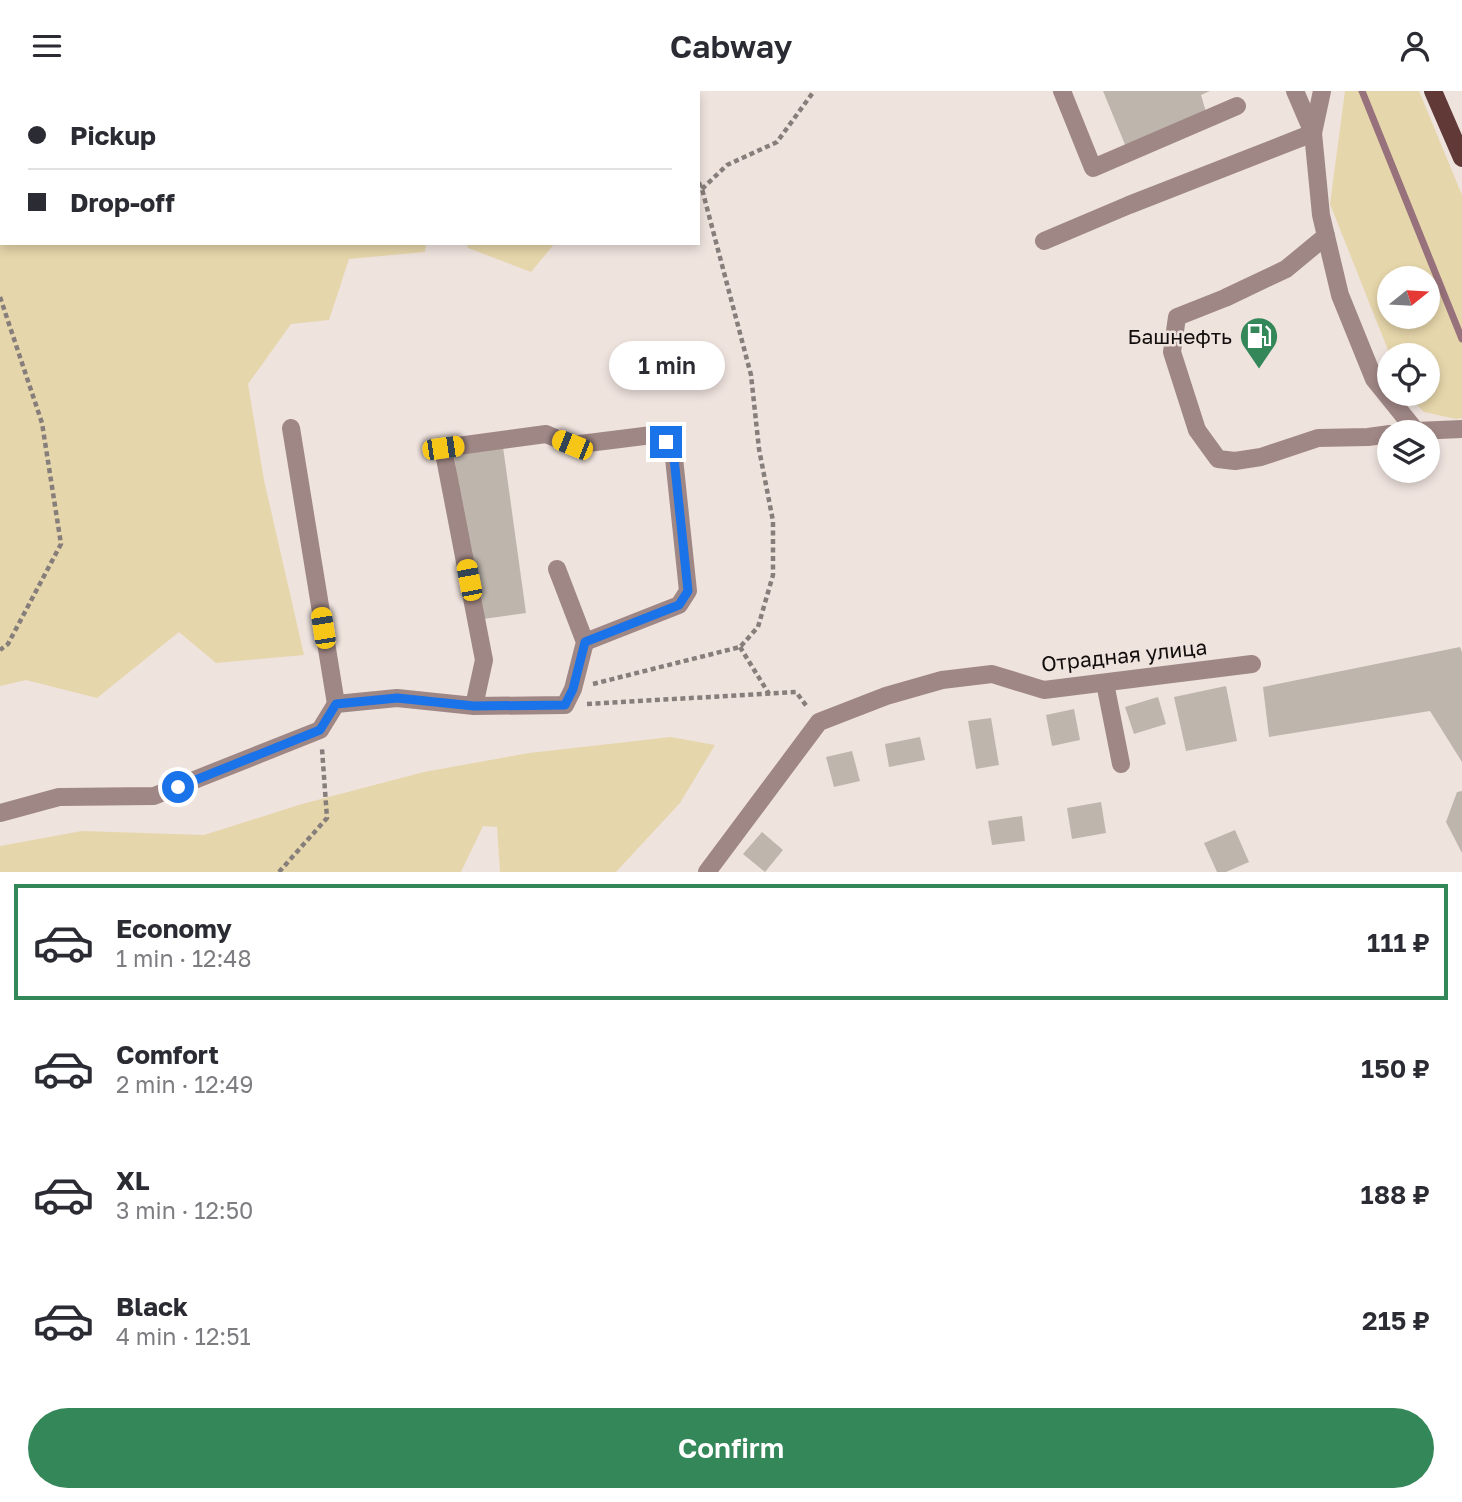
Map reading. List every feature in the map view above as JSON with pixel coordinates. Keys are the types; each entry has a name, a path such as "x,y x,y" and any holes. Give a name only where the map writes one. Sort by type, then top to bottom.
{"main road":[{"path":"1433,91 1462,158"}],"street":[{"path":"1062,91 1093,168 1237,106"},
{"path":"1295,91 1313,133 1321,215 1340,295 1374,379 1403,420"},
{"path":"1313,133 1322,91"},
{"path":"1044,241 1313,133"},
{"path":"1326,236 1286,269 1177,317 1172,352 1197,430 1218,459 1235,461 1261,457 1318,437 1377,436"},
{"path":"0,813 60,797 154,796 320,730 336,704 291,428"},
{"path":"1440,430 1462,429"},
{"path":"474,706 484,660 443,448 546,434 572,445 652,435 666,442 674,458 688,591 679,605 585,642"},
{"path":"336,704 397,698 474,706 569,697 585,642 557,569"},
{"name":"Отрадная улица","path":"819,722 886,696 942,680 992,674 1044,690 1252,664"},
{"path":"1105,683 1121,764"},
{"path":"707,872 819,722"}],"path":[{"path":"702,189 727,165 777,142 814,91"},
{"path":"569,697 740,647 758,627 773,575 774,521 759,449 751,375 700,185"},
{"path":"0,297 42,423 61,544 8,645 0,650"},
{"path":"740,647 769,694"},
{"path":"569,697 796,692 819,722"},
{"path":"279,872 327,818 320,730"}],"shaded area":[{"path":"1345,91 1419,91 1462,195 1462,418 1424,412 1418,406 1440,406 1440,343 1385,343 1380,329 1440,329 1440,266 1377,266 1377,322 1330,204"},
{"path":"0,245 426,245 425,252 349,259 329,320 291,324 248,384 264,480 304,655 216,663 179,632 97,698 26,680 0,686"},
{"path":"467,245 553,245 531,272 468,248"},
{"path":"671,737 715,745 680,803 616,872 500,872 497,827 483,826 461,872 0,872 0,846 82,831 204,835 302,804 424,772 529,753"}],"building":[{"path":"1103,91 1210,91 1201,95 1206,112 1126,147"},
{"path":"503,447 526,613 476,620 454,453"},
{"path":"1460,647 1462,762 1430,711 1269,737 1263,687"},
{"path":"1226,686 1237,741 1186,751 1174,697"},
{"path":"1158,697 1166,724 1134,734 1125,707"},
{"path":"1074,709 1080,740 1052,746 1046,715"},
{"path":"991,718 999,765 976,769 968,721"},
{"path":"920,737 925,760 889,767 885,744"},
{"path":"852,751 860,781 834,787 826,757"},
{"path":"1462,791 1462,853 1446,822 1457,792"},
{"path":"1101,802 1106,833 1072,839 1067,808"},
{"path":"1022,816 1025,841 992,845 988,821"},
{"path":"1235,830 1249,862 1226,872 1217,872 1204,843"},
{"path":"762,832 783,850 765,872 743,854"}],"waterway":[{"path":"1362,91 1462,339"}],"place":[{"name":"Башнефть","path":"1259,370"}],"route":[{"path":"178,787 320,730 336,704 397,698 474,706 565,705 573,689 585,642 679,605 688,591 674,458 666,442"}]}
